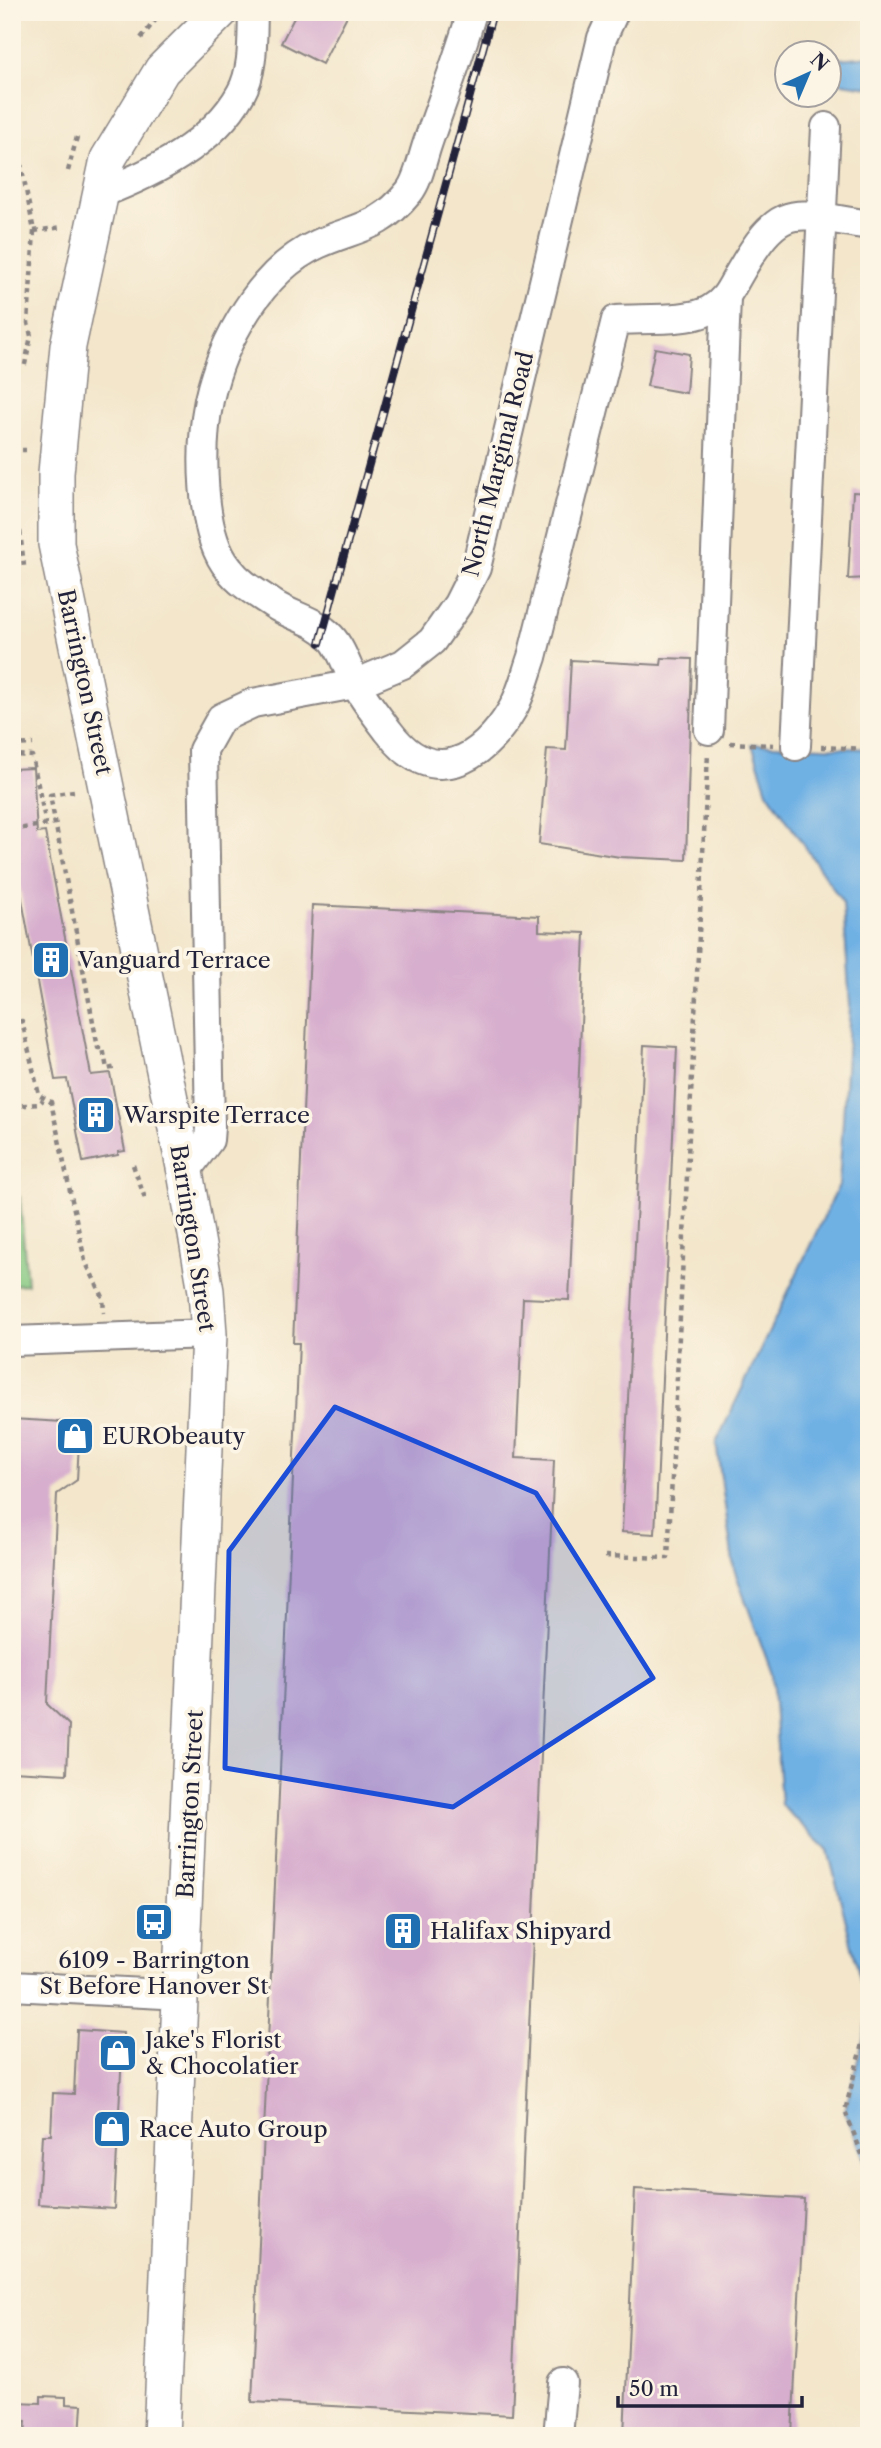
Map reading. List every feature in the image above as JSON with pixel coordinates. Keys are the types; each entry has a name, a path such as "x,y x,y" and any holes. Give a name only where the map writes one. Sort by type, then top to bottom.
{"main road":[{"name":"Barrington Street","path":"161,2436 209,1334 186,1172 56,544 55,474 68,345 108,159 162,71 220,12"}],"street":[{"path":"102,193 136,180 182,155 213,128 242,93 250,64 253,12"},
{"path":"472,12 411,189 390,212 371,225 320,244 293,258 272,277 229,340 209,400 205,448 207,508 214,544 228,569 246,586 278,607 313,622 331,637 355,684 391,736 422,759 441,765 465,761 480,750 513,709 532,657 616,320 688,316 709,312 726,298 769,228 784,218 802,215 869,225"},
{"name":"North Marginal Road","path":"186,1172 209,1140 210,1127 203,750 221,718 253,703 355,684 403,664 432,641 458,604 476,568 602,38 614,12"},
{"path":"796,746 826,127"},
{"path":"712,738 726,298"},
{"path":"12,1341 209,1334"},
{"path":"12,1986 182,1994"},
{"path":"558,2436 563,2383"}],"path":[{"path":"141,38 162,12"},
{"path":"68,171 78,132"},
{"path":"12,134 18,144 34,231 28,323 31,336 24,369"},
{"path":"34,231 62,227"},
{"path":"12,450 26,450"},
{"path":"20,531 24,566"},
{"path":"605,1556 668,1558 712,738 796,746 869,748"},
{"path":"33,744 12,747 14,755 32,756 46,824"},
{"path":"74,791 50,795 54,822 98,1048 103,1048 107,1069 117,1067"},
{"path":"12,830 54,822"},
{"path":"12,1020 13,1023 22,1021 36,1089 43,1100 51,1102 85,1261 103,1297 105,1317"},
{"path":"12,1106 39,1104 43,1100"},
{"path":"134,1165 146,1201"},
{"path":"869,2016 845,2111 869,2172"}],"highlighted area":[{"path":"335,1407 536,1493 653,1678 453,1807 225,1768 229,1551"}],"green space":[{"path":"12,1109 19,1178 12,1179"},
{"path":"20,1197 27,1284 12,1285 12,1198"}],"water":[{"path":"869,56 869,87 842,83 842,59"},
{"path":"752,744 869,749 869,2014 828,1850 781,1805 772,1674 734,1569 716,1443 839,1185 850,1005 843,903 767,791"},
{"path":"869,2016 869,2172 845,2111"}],"building":[{"path":"297,12 349,12 322,64 281,43"},
{"path":"655,348 689,354 686,393 647,386"},
{"path":"853,492 869,493 869,578 848,579"},
{"path":"662,658 692,659 686,860 620,857 539,844 547,749 566,750 571,660 661,665"},
{"name":"Vanguard Terrace","path":"33,768 37,833 45,832 91,1075 110,1073 125,1151 83,1162 67,1079 55,1080 12,845 12,769"},
{"name":"Halifax Shipyard","path":"312,905 539,916 539,931 585,933 569,1300 523,1298 516,1458 554,1460 512,2415 252,2402 299,1343 293,1343"},
{"path":"644,1045 677,1047 655,1534 622,1532"},
{"path":"12,1419 80,1423 77,1480 57,1494 47,1704 69,1725 67,1774 12,1771"},
{"path":"77,2030 123,2033 114,2209 38,2204 42,2135 51,2135 53,2093 74,2094"},
{"path":"635,2189 804,2199 792,2436 624,2436"},
{"path":"41,2396 66,2397 66,2404 82,2405 80,2436 25,2436 26,2421 14,2420 15,2402 41,2403"}],"railway":[{"path":"320,643 493,12"}],"place":[{"name":"Vanguard Terrace","path":"51,960"},
{"name":"Warspite Terrace","path":"96,1115"},
{"name":"EURObeauty","path":"75,1436"},
{"name":"6109 - Barrington St Before Hanover St","path":"154,1922"},
{"name":"Halifax Shipyard","path":"403,1931"},
{"name":"Jake's Florist & Chocolatier","path":"118,2053"},
{"name":"Race Auto Group","path":"112,2129"}]}
